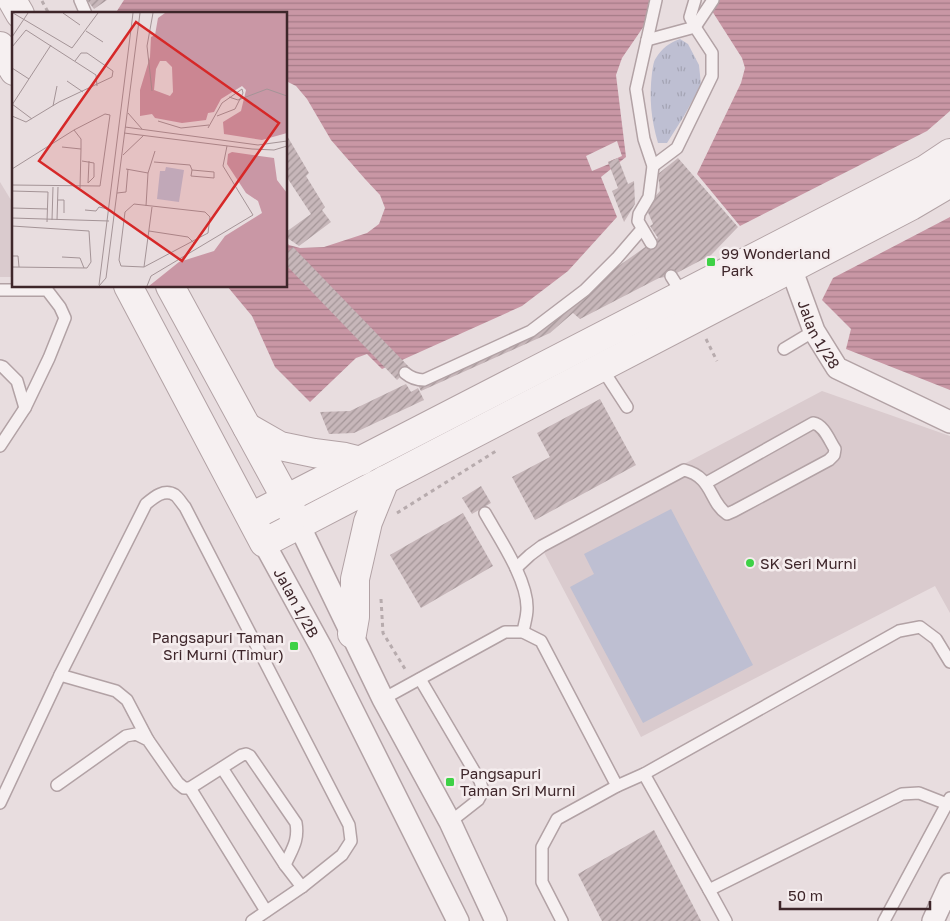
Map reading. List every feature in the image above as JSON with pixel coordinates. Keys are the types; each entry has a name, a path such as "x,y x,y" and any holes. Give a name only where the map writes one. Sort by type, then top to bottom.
{"street":[{"path":"12,0 19,12"},
{"path":"0,46 12,67"},
{"path":"251,517 361,461 677,286 926,169 950,153"},
{"path":"264,543 911,206 950,183"},
{"name":"Jalan 1/28","path":"791,268 814,331 837,368 950,422"},
{"name":"Jalan 1/2B","path":"129,288 325,656 457,921"},
{"path":"171,288 286,499 383,699 450,822 496,921"},
{"path":"247,427 280,446 361,461"},
{"path":"352,634 355,617 355,580 368,522 385,480"},
{"path":"933,921 950,884"}],"lane":[{"path":"80,0 85,12"},
{"path":"651,243 638,221 649,197 653,166 644,139 636,90 656,0"},
{"path":"653,166 677,148 712,76 712,53 698,22 690,17 695,0"},
{"path":"647,40 698,22 713,0"},
{"path":"405,373 418,380 424,380 531,330 585,290 617,258 642,229"},
{"path":"0,290 47,290 60,307 65,318 49,358 25,408 0,446"},
{"path":"784,348 814,331"},
{"path":"0,366 17,381 25,408"},
{"path":"601,367 627,407"},
{"path":"516,568 542,546 684,470 691,472 706,483 722,510 727,514 829,460 834,455 835,449 821,427 813,423 706,483"},
{"path":"0,803 60,675 146,504 157,495 174,494 185,507 348,825 351,841 342,855 302,887 252,921"},
{"path":"485,513 516,568 526,597 527,609 523,632"},
{"path":"562,921 542,882 542,848 557,819 617,786 644,774 899,631 920,627 936,638 950,662"},
{"path":"383,699 505,632 523,632 541,641 617,786"},
{"path":"60,675 116,691 127,700 148,740 178,783 184,788 190,788 242,754 250,756 296,824 298,833 285,865"},
{"path":"417,681 480,781 483,791 478,800 450,822"},
{"path":"57,785 126,736 136,734 148,740"},
{"path":"222,768 285,865 302,887"},
{"path":"644,774 726,921"},
{"path":"190,788 266,911"},
{"path":"709,890 902,794 920,793 948,801 884,921"}],"path":[{"path":"42,0 48,12"},
{"path":"393,517 503,446"},
{"path":"380,590 383,633 417,681"}],"shaded area":[{"path":"124,0 652,0 646,23 622,58 616,75 626,157 601,177 617,217 568,271 522,306 382,369 367,354 356,358 310,402 275,367 252,316 229,288 288,288 288,244 300,248 324,247 367,233 379,224 385,208 380,195 331,140 307,99 296,86 288,82 288,12 116,12"},
{"path":"705,0 950,0 950,111 927,131 740,226 697,174 741,83 745,68 742,58"},
{"path":"0,182 12,202 12,277 0,277"},
{"path":"950,217 950,390 846,349 851,329 822,300 833,278"},
{"name":"SK Seri Murni","path":"822,391 950,436 950,613 935,586 641,737 538,541"}],"green space":[{"path":"680,39 688,44 699,65 701,85 667,143 658,143 651,108 653,65 658,54 663,49"},
{"path":"671,509 753,665 643,723 570,587 594,574 584,554"}],"pier":[{"path":"617,141 622,156 592,171 586,156"}],"building":[{"path":"87,0 107,0 94,9"},
{"path":"288,137 309,173 306,176 325,207 322,210 331,222 299,246 288,238 288,231 311,214 288,179"},
{"path":"618,158 628,184 634,181 635,204 624,222 612,191 618,188 608,162"},
{"path":"678,158 738,227 711,255 671,276 659,278 580,319 573,313 550,333 421,391 418,385 542,328 596,282 658,238 650,226 653,224 647,210 652,200 660,191 658,174"},
{"path":"293,247 410,368 397,380 288,267 288,251"},
{"path":"406,384 411,392 418,388 424,400 354,433 329,434 320,412 350,411"},
{"path":"600,399 636,465 535,520 512,477 550,457 537,433"},
{"path":"481,486 491,503 472,514 462,498"},
{"path":"463,513 493,566 421,608 390,555"},
{"path":"654,830 701,921 602,921 578,874"}],"place":[{"name":"99 Wonderland Park","path":"711,262"},
{"name":"SK Seri Murni","path":"750,563"},
{"name":"Pangsapuri Taman Sri Murni (Timur)","path":"294,646"},
{"name":"Pangsapuri Taman Sri Murni","path":"450,782"}]}
